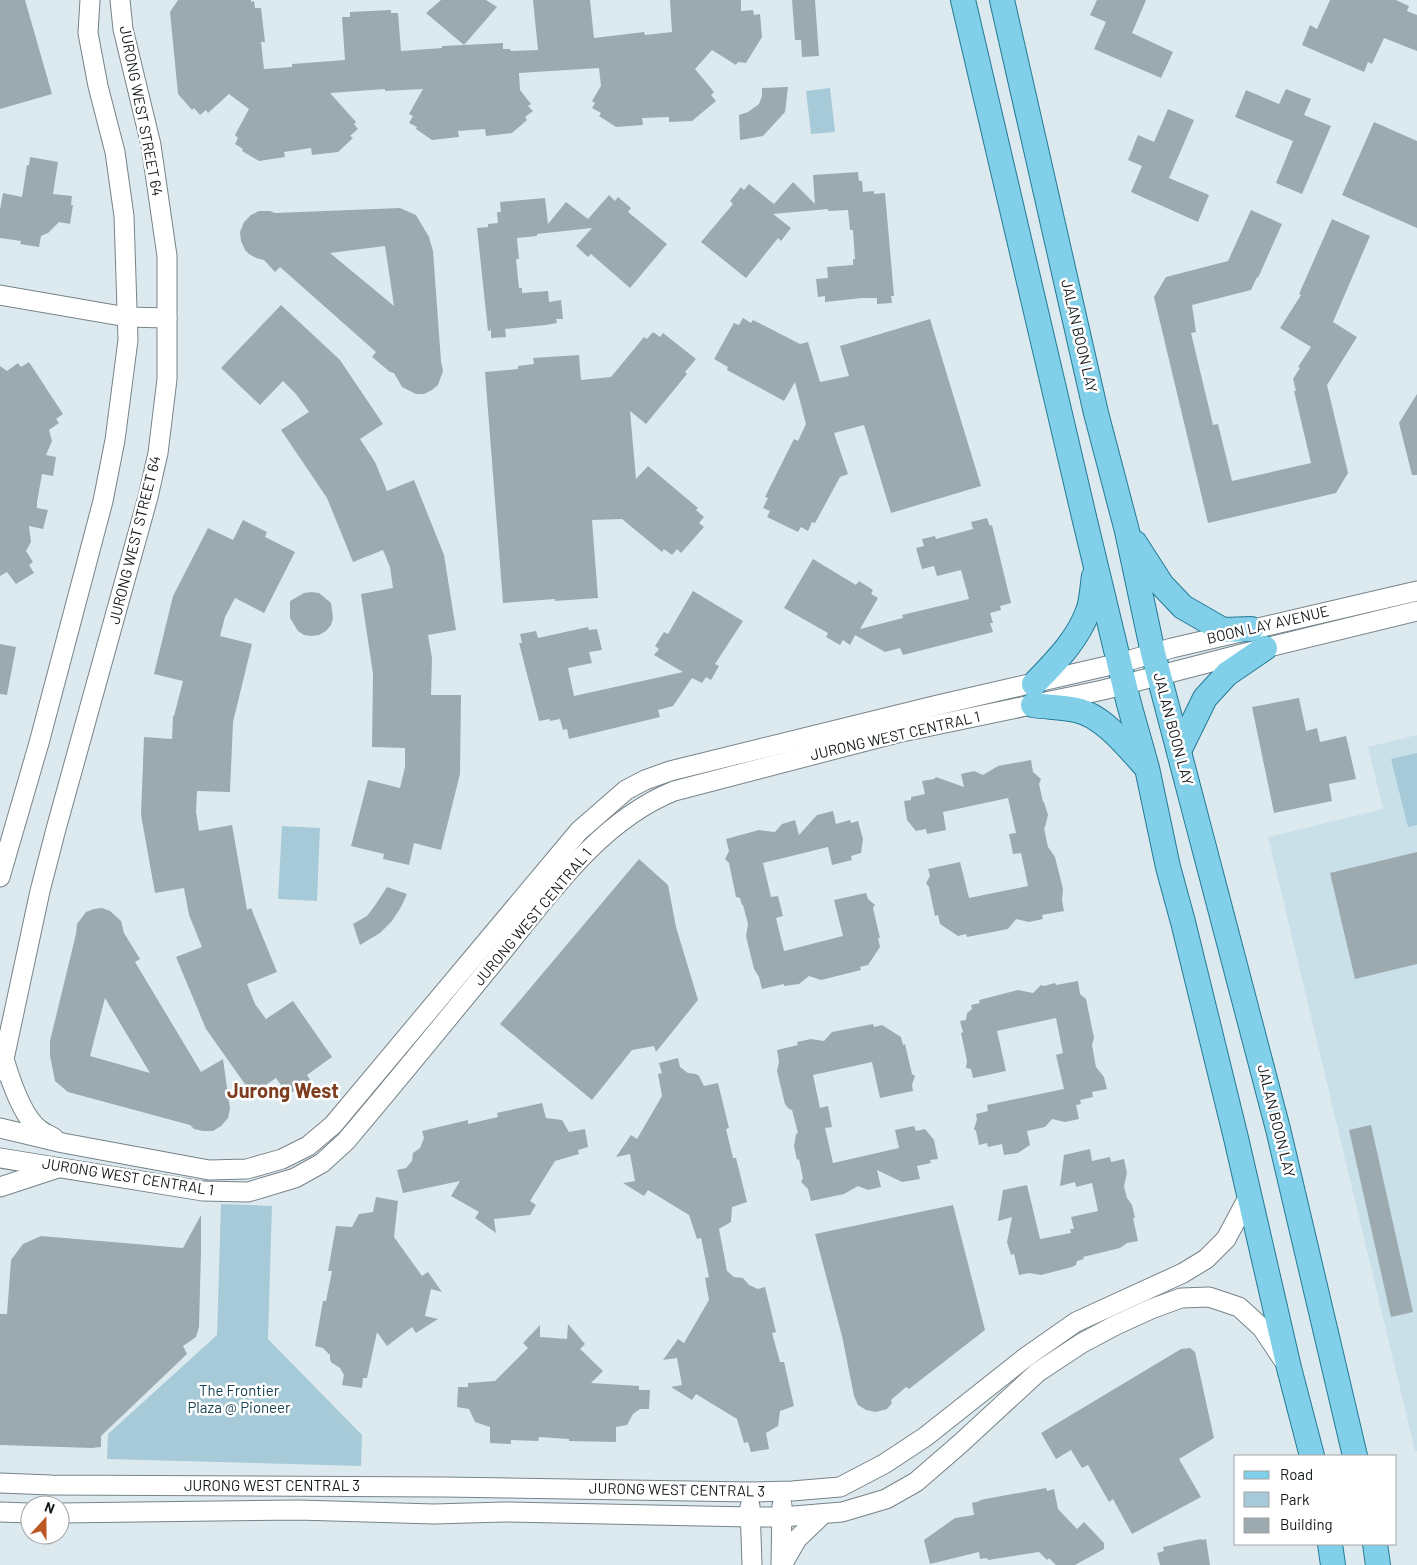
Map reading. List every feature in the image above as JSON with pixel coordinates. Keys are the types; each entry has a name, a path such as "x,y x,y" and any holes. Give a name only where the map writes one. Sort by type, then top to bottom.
{"main road":[{"path":"963,0 1095,565 1147,768 1168,867 1250,1194 1289,1368 1312,1455"},
{"name":"JALAN BOON LAY","path":"1002,0 1096,413 1127,531 1156,664 1278,1129 1354,1455"},
{"path":"1127,531 1162,585 1183,607 1223,630 1258,638 1205,698 1179,751"},
{"path":"1095,565 1088,610 1078,634 1033,694 1078,710 1098,720 1123,742 1147,768"},
{"path":"1330,1545 1333,1565"},
{"path":"1374,1545 1378,1565"}],"street":[{"path":"0,877 40,743 103,502 115,440 128,340 124,216 115,152 98,86 88,33 90,0"},
{"name":"JURONG WEST STREET 64","path":"2,1065 53,838 148,497 158,453 167,379 167,256 151,145 128,53 120,0"},
{"path":"0,295 127,316 167,318"},
{"name":"BOON LAY AVENUE","path":"1122,674 1258,638 1417,591"},
{"name":"BOON LAY AVENUE","path":"1258,638 1417,612"},
{"name":"JURONG WEST CENTRAL 1","path":"0,1158 203,1191 248,1192 294,1178 322,1163 346,1141 583,855 638,809 674,791 1033,694 1122,674"},
{"name":"JURONG WEST CENTRAL 1","path":"0,1128 63,1143 210,1170 247,1169 282,1159 308,1146 333,1125 579,830 626,790 645,780 670,771 938,705 1033,694"},
{"path":"2,1065 22,1107 38,1130 63,1143"},
{"path":"0,1187 62,1167"},
{"name":"JURONG WEST CENTRAL 3","path":"0,1483 750,1492 782,1492 840,1487 884,1464 925,1437 1026,1357 1076,1322 1184,1272 1206,1258 1226,1239 1250,1194"},
{"name":"JURONG WEST CENTRAL 3","path":"70,1513 298,1510 434,1514 504,1512 782,1517 842,1512 886,1499 916,1482 1038,1372 1082,1343 1151,1309 1181,1298 1209,1298 1239,1307 1262,1328 1289,1368"},
{"path":"750,1492 752,1565"},
{"path":"782,1492 782,1565"},
{"path":"0,1512 20,1513"},
{"path":"782,1565 797,1539 822,1514"}],"shaded area":[{"path":"1417,735 1417,1451 1415,1451 1268,837 1383,809 1368,747"}],"green space":[{"path":"830,88 835,132 811,134 806,91"},
{"path":"1417,753 1417,825 1408,827 1391,759"},
{"path":"282,826 320,828 317,901 278,899"},
{"name":"The Frontier Plaza @ Pioneer","path":"221,1204 272,1206 268,1339 362,1435 361,1466 107,1459 108,1434 217,1335"}],"building":[{"path":"0,0 25,0 52,94 0,109"},
{"path":"178,0 254,1 255,8 261,8 265,42 261,42 264,69 292,67 292,64 345,60 342,17 350,17 350,12 391,10 391,13 398,13 401,51 442,48 442,46 503,43 503,49 510,49 511,51 538,50 533,0 590,0 594,38 644,32 645,35 672,32 670,0 741,0 741,11 753,10 754,15 760,14 762,37 746,63 738,62 736,65 712,50 695,69 714,92 711,95 716,101 692,121 669,122 669,117 642,118 643,125 616,127 599,116 601,113 592,108 595,103 592,101 601,86 599,68 519,73 520,90 531,104 528,106 533,111 525,117 527,120 512,133 486,136 485,129 458,131 459,137 432,140 416,129 417,127 409,123 413,116 409,114 423,89 385,91 385,89 330,93 356,122 354,124 358,129 350,136 353,138 338,152 312,155 311,148 284,152 285,157 259,161 242,151 243,149 235,144 238,138 235,135 249,109 229,94 208,113 206,110 200,115 194,108 192,110 178,94 170,12"},
{"path":"441,0 486,0 497,7 464,45 426,13"},
{"path":"792,0 815,0 819,56 802,57 801,40 795,40"},
{"path":"1097,0 1146,0 1132,33 1173,52 1161,78 1094,49 1106,22 1090,15"},
{"path":"1330,0 1396,0 1409,6 1407,11 1417,15 1417,51 1384,38 1372,64 1368,62 1364,72 1302,45 1310,25 1317,29"},
{"path":"788,87 785,112 763,136 740,140 739,115 748,112 759,104 762,88"},
{"path":"1286,89 1311,99 1304,115 1331,126 1302,194 1276,183 1293,141 1235,117 1246,90 1279,104"},
{"path":"1168,109 1194,120 1169,178 1209,195 1198,222 1131,192 1142,166 1128,160 1138,135 1154,142"},
{"path":"1374,122 1417,141 1417,228 1342,195"},
{"path":"30,157 58,162 53,194 72,196 71,205 73,205 70,224 59,222 48,233 41,236 39,247 20,244 21,241 0,238 0,210 3,193 22,197"},
{"path":"858,172 859,181 862,181 863,192 885,193 894,296 891,296 892,303 877,304 877,298 825,302 825,296 818,297 816,279 828,278 827,267 853,265 853,259 855,259 853,230 850,230 848,210 828,211 828,209 773,214 791,228 781,241 778,238 746,278 701,242 733,204 730,201 741,187 744,190 749,184 774,204 793,182 815,204 813,175"},
{"path":"609,195 615,201 618,197 631,208 628,212 667,244 630,288 591,254 588,257 576,246 592,228 517,238 519,259 516,259 519,288 522,288 522,293 548,291 549,302 561,300 563,319 556,319 557,323 546,325 505,329 506,337 491,338 491,330 488,331 477,228 488,227 488,224 498,223 497,212 501,212 500,202 545,198 548,224 566,202 588,219"},
{"path":"400,208 416,215 429,237 433,251 443,371 438,385 424,394 416,394 402,387 394,373 390,372 372,357 376,352 280,267 275,272 264,260 256,258 245,250 240,232 244,222 251,215 259,211 275,213","holes":["385,246 394,306 330,253"]},
{"path":"1251,210 1282,224 1251,290 1192,305 1196,332 1191,333 1213,425 1218,424 1232,481 1311,463 1294,391 1296,391 1293,379 1300,368 1298,367 1311,347 1280,328 1301,295 1299,294 1332,219 1370,236 1333,322 1357,337 1327,385 1348,473 1336,493 1208,523 1154,297 1166,277 1228,261"},
{"path":"281,305 340,360 383,424 360,439 375,462 387,491 414,480 444,555 456,630 428,635 432,658 431,695 461,695 460,774 441,850 414,843 409,865 383,859 384,854 351,846 368,780 400,788 405,767 405,748 372,747 373,674 361,594 393,588 390,567 383,550 353,562 327,498 281,430 309,412 296,394 283,381 260,405 221,368"},
{"path":"743,318 751,323 753,320 800,344 808,342 820,382 849,376 840,346 930,319 981,486 891,513 864,425 834,433 848,474 840,477 815,523 812,522 808,531 801,527 798,532 767,517 770,511 763,508 768,498 765,497 794,439 798,441 806,424 795,382 784,401 727,370 728,367 714,359 734,323 739,325"},
{"path":"653,332 660,337 663,333 696,359 685,372 687,374 646,424 630,411 636,479 648,466 698,508 696,510 704,517 699,523 704,527 681,553 677,549 672,555 664,549 662,552 622,519 592,520 598,598 503,603 485,372 518,369 518,366 534,364 533,358 579,355 581,380 611,377 644,337 647,339"},
{"path":"29,362 63,414 56,419 59,423 49,430 52,441 46,455 56,457 53,476 42,474 37,508 48,510 43,529 29,526 31,542 26,551 33,562 29,565 34,573 16,584 7,572 0,576 0,366 7,371 18,363 21,367"},
{"path":"1417,394 1417,475 1412,475 1399,423"},
{"path":"987,518 990,526 992,525 1011,603 1000,606 1001,610 990,613 993,623 990,623 993,632 903,655 900,648 885,652 855,635 850,645 843,640 840,645 826,637 828,633 784,608 813,559 856,585 859,581 873,590 871,594 878,598 860,629 903,618 902,615 969,599 961,570 937,576 934,566 922,569 916,548 924,546 922,539 935,536 936,539 973,529 971,522"},
{"path":"243,520 267,532 265,537 295,552 264,613 235,598 225,617 220,636 252,644 233,722 230,792 197,791 196,812 199,831 232,825 247,910 251,908 277,972 247,984 255,1004 266,1019 293,1001 332,1057 307,1075 310,1080 288,1095 276,1078 252,1094 206,1029 176,957 202,947 189,915 184,888 155,893 141,815 144,737 172,739 173,716 183,681 154,674 173,596 208,528 233,540"},
{"path":"693,591 743,621 715,664 719,666 711,680 706,677 702,683 692,678 673,706 658,710 660,717 569,739 567,729 563,730 560,719 539,721 519,643 522,643 520,634 536,631 538,638 588,627 589,630 597,629 602,650 589,652 592,663 568,668 574,696 683,672 654,655 659,649 655,646 664,632 668,634"},
{"path":"304,593 319,593 331,603 333,618 331,625 326,631 312,636 304,635 298,631 290,618 290,601"},
{"path":"0,644 16,647 7,695 0,694"},
{"path":"1299,698 1306,731 1317,728 1320,742 1346,736 1356,779 1329,784 1332,801 1274,813 1252,707"},
{"path":"1031,760 1033,772 1041,779 1039,784 1048,815 1044,828 1048,847 1055,857 1063,889 1064,911 1042,915 1043,919 1029,922 1016,919 1008,929 967,937 966,934 958,936 940,924 938,915 935,916 929,887 926,883 930,876 928,869 960,862 969,898 1028,886 1021,853 1013,854 1009,834 1016,833 1008,798 943,812 946,830 927,834 926,829 916,831 907,820 904,801 911,800 911,797 925,794 922,781 936,777 964,787 961,774 974,771 983,775 998,766"},
{"path":"833,811 836,824 850,820 851,823 858,821 863,839 861,853 851,856 852,860 832,865 828,847 763,863 771,897 778,896 783,916 776,918 784,951 843,936 834,900 866,893 868,899 875,905 873,908 880,938 878,938 880,947 868,965 860,967 861,970 821,980 809,976 799,984 784,986 784,984 762,989 759,977 754,969 746,936 748,924 743,905 740,898 736,897 729,863 725,859 729,851 726,839 759,830 775,832 782,824 795,820 799,835 817,815"},
{"path":"1417,852 1417,964 1355,979 1330,873"},
{"path":"639,859 668,885 676,927 698,1000 656,1052 654,1046 632,1050 592,1100 500,1024"},
{"path":"387,887 407,894 392,921 380,933 360,945 353,924 367,916"},
{"path":"102,908 110,911 121,921 124,933 140,959 135,962 201,1072 223,1059 230,1109 228,1118 213,1131 194,1129 190,1125 68,1092 55,1081 50,1056 50,1041 77,924 86,912","holes":["105,998 150,1073 90,1056"]},
{"path":"1078,981 1080,994 1086,999 1094,1038 1092,1045 1096,1067 1104,1077 1107,1089 1092,1092 1093,1097 1080,1100 1081,1104 1076,1105 1079,1119 1065,1122 1052,1119 1045,1127 1027,1131 1030,1145 1018,1153 1004,1155 1002,1144 988,1147 987,1143 979,1145 974,1129 977,1119 976,1114 988,1111 987,1105 1064,1089 1056,1055 1063,1053 1056,1018 997,1031 1006,1071 973,1078 971,1069 966,1068 967,1061 960,1021 966,1020 967,1013 972,1009 971,1005 980,1003 979,1000 1018,990 1033,993 1041,985 1055,983 1056,985"},
{"path":"873,1024 874,1027 882,1025 901,1037 903,1045 905,1044 912,1074 915,1076 912,1085 913,1091 880,1098 872,1062 813,1075 820,1108 828,1106 832,1127 825,1128 833,1163 899,1148 895,1130 914,1126 916,1131 925,1129 934,1140 938,1159 930,1160 931,1163 917,1166 920,1179 902,1182 877,1170 881,1187 868,1190 858,1186 844,1194 811,1201 808,1189 801,1182 803,1178 794,1146 796,1134 798,1133 792,1110 785,1104 777,1071 779,1062 777,1050 798,1045 797,1042 811,1039 824,1041 832,1032"},
{"path":"678,1058 680,1067 688,1073 699,1076 704,1086 718,1083 729,1128 726,1129 733,1158 736,1158 747,1202 732,1207 731,1222 719,1229 727,1271 734,1277 743,1278 749,1285 758,1289 765,1287 776,1332 772,1333 780,1362 784,1362 794,1406 780,1411 778,1426 766,1433 769,1449 751,1452 748,1442 744,1443 737,1419 696,1394 692,1400 671,1387 682,1385 677,1358 663,1360 678,1339 684,1343 709,1300 705,1278 709,1277 701,1238 697,1239 689,1215 648,1190 644,1196 623,1183 635,1181 630,1154 616,1157 631,1135 637,1139 662,1096 658,1074 662,1073 659,1063"},
{"path":"542,1103 546,1118 562,1120 569,1132 585,1129 588,1147 578,1150 579,1154 555,1161 530,1201 536,1205 530,1215 494,1219 496,1233 475,1218 479,1212 451,1196 460,1181 403,1193 397,1170 406,1168 412,1161 413,1153 420,1148 424,1138 422,1131 468,1120 468,1124 498,1117 497,1113"},
{"path":"1371,1125 1413,1312 1391,1317 1349,1130"},
{"path":"1090,1149 1092,1161 1110,1157 1111,1162 1124,1159 1127,1173 1124,1186 1127,1198 1132,1205 1138,1241 1127,1243 1120,1248 1083,1257 1084,1259 1077,1261 1076,1265 1072,1267 1041,1275 1029,1273 1019,1275 1014,1254 1011,1255 1007,1242 1012,1217 998,1221 1003,1190 1027,1185 1040,1239 1071,1233 1070,1229 1074,1229 1071,1217 1098,1211 1092,1183 1076,1187 1075,1182 1060,1186 1064,1155"},
{"path":"376,1197 398,1201 394,1237 422,1276 428,1272 442,1292 431,1289 425,1316 438,1319 416,1333 412,1327 387,1346 377,1332 367,1378 363,1378 362,1388 342,1385 344,1375 340,1368 332,1363 330,1355 323,1348 315,1346 323,1301 326,1301 332,1271 328,1271 336,1226 352,1227 359,1214 373,1212"},
{"path":"953,1205 985,1330 909,1389 906,1387 891,1400 892,1403 887,1409 876,1412 866,1410 858,1405 854,1396 842,1336 815,1234"},
{"path":"201,1215 199,1327 196,1337 183,1346 187,1354 101,1436 101,1447 0,1445 0,1314 7,1314 11,1260 23,1244 41,1236 183,1248"},
{"path":"568,1324 585,1344 580,1349 603,1371 591,1383 639,1386 639,1390 650,1390 649,1409 640,1409 633,1414 627,1425 616,1427 616,1442 569,1441 569,1439 539,1437 538,1441 511,1440 511,1444 490,1443 490,1427 475,1422 469,1409 457,1407 458,1387 468,1387 468,1383 495,1381 528,1348 523,1343 540,1325 540,1337 567,1339"},
{"path":"1190,1348 1195,1352 1214,1438 1179,1459 1201,1497 1132,1534 1113,1499 1109,1502 1088,1465 1082,1468 1071,1450 1056,1459 1041,1433 1181,1349"},
{"path":"1046,1488 1047,1491 1054,1489 1058,1509 1077,1529 1084,1522 1104,1543 1104,1549 1075,1565 1056,1565 1039,1552 988,1560 987,1558 980,1559 979,1552 930,1564 924,1540 955,1518 974,1515 972,1503"},
{"path":"1206,1539 1210,1565 1160,1565 1157,1553 1164,1551 1163,1547"}],"district":[{"name":"Jurong West","path":"283,1091"}]}
